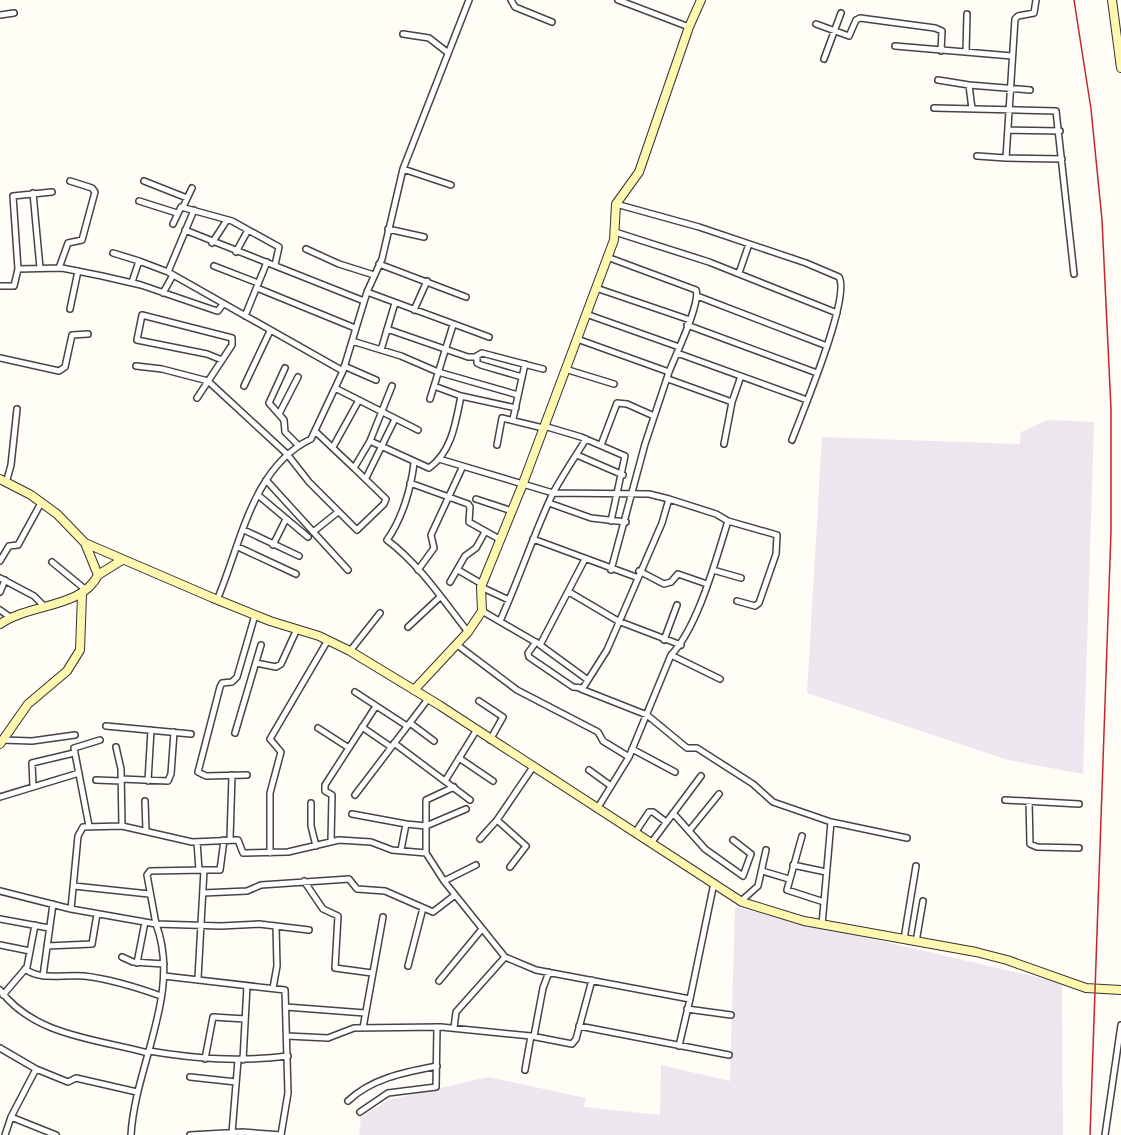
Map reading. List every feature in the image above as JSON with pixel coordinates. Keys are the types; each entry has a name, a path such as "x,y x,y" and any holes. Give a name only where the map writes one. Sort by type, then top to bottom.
{"street":[{"path":"217,600 266,480 287,454 316,432 335,388 367,292 379,264 403,169 469,0"},
{"path":"510,0 514,7 552,22"},
{"path":"618,0 688,27"},
{"path":"414,690 468,632 482,611 482,585 522,486 607,257 615,232 616,204 639,172 688,27 701,0"},
{"path":"1006,158 1015,19 1018,15 1034,13 1036,0"},
{"path":"1112,0 1121,68"},
{"path":"0,15 14,13"},
{"path":"824,59 841,13"},
{"path":"966,14 966,52"},
{"path":"816,24 851,36 856,20 860,18 935,28 942,31 942,51"},
{"path":"403,34 429,38 447,52"},
{"path":"895,45 1012,56"},
{"path":"938,80 1011,90 1030,90"},
{"path":"969,85 972,109"},
{"path":"934,108 1056,111 1074,274"},
{"path":"1008,130 1060,131"},
{"path":"977,156 1062,159"},
{"path":"403,169 451,185"},
{"path":"59,268 68,243 82,240 95,192 92,188 70,181"},
{"path":"144,181 187,198"},
{"path":"173,224 192,188"},
{"path":"0,286 14,286 18,269 12,198 14,195 52,192"},
{"path":"33,193 40,268"},
{"path":"140,201 177,213"},
{"path":"616,204 748,244 839,277 842,288 837,313 792,440"},
{"path":"183,207 227,220 279,247 275,265"},
{"path":"163,293 194,210"},
{"path":"212,243 227,220"},
{"path":"388,229 423,237"},
{"path":"185,230 212,243 275,265 364,302"},
{"path":"236,252 248,230"},
{"path":"615,232 739,273 837,313"},
{"path":"739,273 748,244"},
{"path":"306,249 339,264 374,275"},
{"path":"113,253 170,274 270,332 343,368 376,380"},
{"path":"607,257 691,287 698,292 654,416 611,570"},
{"path":"132,282 139,261"},
{"path":"245,316 267,262"},
{"path":"379,264 466,297"},
{"path":"214,266 355,327"},
{"path":"18,269 59,268 78,271 132,282 217,311 223,304"},
{"path":"70,309 78,271"},
{"path":"414,310 427,281"},
{"path":"596,288 817,373"},
{"path":"367,292 489,337"},
{"path":"697,296 827,346"},
{"path":"381,350 395,303"},
{"path":"586,314 807,400"},
{"path":"196,398 208,381 222,360 234,342 230,337 148,315 141,317 137,340 207,354 222,360"},
{"path":"430,399 453,325"},
{"path":"387,329 444,350 477,356 482,352 543,369"},
{"path":"244,386 270,332"},
{"path":"0,358 59,370 65,367 72,335 88,334"},
{"path":"577,339 732,402"},
{"path":"352,341 438,372 518,395"},
{"path":"477,356 477,363 481,365 522,378"},
{"path":"513,419 525,364"},
{"path":"136,366 162,369 208,381 287,454 299,471 357,530 384,504 385,496 316,432"},
{"path":"285,368 269,403 286,422 285,432 298,445"},
{"path":"565,369 614,384"},
{"path":"724,444 732,402 741,376"},
{"path":"279,414 298,378"},
{"path":"354,468 370,441 392,386"},
{"path":"434,386 461,396 516,408"},
{"path":"335,388 418,430"},
{"path":"370,441 429,468 439,459 449,442 461,396"},
{"path":"333,447 359,400"},
{"path":"601,445 617,403 627,404 654,416"},
{"path":"17,409 11,465 3,481 41,503 85,543 217,600 328,640 350,651 741,902 822,925 1007,960 1086,988 1121,990"},
{"path":"497,445 501,419 504,417 586,439 625,456 623,475 611,521"},
{"path":"366,478 395,419"},
{"path":"500,621 553,493 586,439"},
{"path":"577,455 623,475"},
{"path":"439,459 522,486 553,493 649,494 777,535 776,554 759,603 755,606 736,601"},
{"path":"414,463 410,483 394,529 387,540 418,570 468,632"},
{"path":"418,570 432,551 431,535 462,468"},
{"path":"266,480 348,570"},
{"path":"410,483 469,505 469,522 501,540"},
{"path":"258,495 308,537"},
{"path":"476,499 512,511"},
{"path":"581,689 607,650 637,574 662,523 669,499"},
{"path":"0,561 7,548 18,545 41,503"},
{"path":"549,503 591,518 626,522"},
{"path":"313,532 338,512"},
{"path":"273,545 286,519"},
{"path":"597,808 629,757 671,655 681,645 707,584 728,521"},
{"path":"244,530 298,556"},
{"path":"450,582 465,556 476,549 485,532"},
{"path":"533,539 611,570 637,574 664,584 671,582 678,574 707,584"},
{"path":"85,543 98,575"},
{"path":"237,547 296,574"},
{"path":"0,624 10,617 84,592 98,575 122,560"},
{"path":"585,560 538,644 528,653 529,657 573,687 647,715 687,748 697,748 753,784 773,802 831,822 907,838"},
{"path":"52,562 84,592"},
{"path":"458,570 509,600"},
{"path":"712,570 741,579"},
{"path":"0,592 2,579 33,596 44,605"},
{"path":"1,742 28,704 68,671 80,650 84,592"},
{"path":"569,592 618,621 681,645"},
{"path":"408,627 440,597"},
{"path":"664,640 677,605"},
{"path":"0,610 10,617"},
{"path":"482,611 538,644 588,680"},
{"path":"350,651 380,613"},
{"path":"247,775 201,776 198,770 220,687 222,683 232,682 237,677 255,615"},
{"path":"256,663 276,667 281,664 297,629"},
{"path":"270,853 270,793 281,752 270,739 328,640"},
{"path":"456,644 517,690 598,732 603,741 629,757"},
{"path":"235,733 261,645"},
{"path":"671,655 720,679"},
{"path":"355,692 434,741"},
{"path":"355,795 428,699"},
{"path":"479,701 503,717 490,740"},
{"path":"332,841 333,795 324,788 376,706"},
{"path":"106,726 191,734"},
{"path":"318,728 349,748"},
{"path":"362,728 393,745 470,800"},
{"path":"148,780 151,730"},
{"path":"445,781 476,731"},
{"path":"96,780 164,781 169,779 174,732"},
{"path":"1,742 32,741 75,735"},
{"path":"89,826 74,753 75,747 100,740"},
{"path":"116,747 121,780 122,826"},
{"path":"632,749 675,772"},
{"path":"33,786 32,763 74,753"},
{"path":"459,758 493,781"},
{"path":"480,839 497,820 532,767"},
{"path":"589,770 611,786"},
{"path":"0,797 79,773"},
{"path":"131,1135 137,1092 164,976 164,945 156,924 147,875 150,871 220,870 227,839 232,776"},
{"path":"651,843 701,776"},
{"path":"454,787 426,800 426,853 444,881 505,957 549,972 690,999"},
{"path":"689,831 718,794"},
{"path":"1005,800 1079,804"},
{"path":"145,801 146,831"},
{"path":"1029,801 1030,844 1037,847 1079,848"},
{"path":"310,803 311,826 316,846"},
{"path":"352,814 426,826 466,809"},
{"path":"635,832 651,812 666,822"},
{"path":"673,813 705,849 743,876 751,854 733,840"},
{"path":"497,820 526,846 510,867"},
{"path":"822,925 831,822"},
{"path":"401,850 406,824"},
{"path":"71,909 78,832 89,826 122,826 170,839 197,842 238,840 243,853 270,853 316,846 332,841 363,841 426,853"},
{"path":"802,836 789,879 789,892 824,902"},
{"path":"197,842 203,893 198,978"},
{"path":"741,902 754,892 762,871 766,850"},
{"path":"444,881 476,865"},
{"path":"793,865 826,872"},
{"path":"904,939 916,866"},
{"path":"762,871 789,879"},
{"path":"203,893 247,891 261,885 349,879 357,889 385,891 433,912 455,895"},
{"path":"304,882 323,909 338,916 335,968 372,973"},
{"path":"680,1046 714,883"},
{"path":"74,886 149,894"},
{"path":"0,891 71,909 156,924 259,924 309,930"},
{"path":"916,942 923,901"},
{"path":"43,976 53,904"},
{"path":"408,966 423,908"},
{"path":"46,946 92,944 97,914"},
{"path":"363,1028 383,917"},
{"path":"0,920 49,928"},
{"path":"137,963 145,922"},
{"path":"35,926 25,969 2,992 32,1018 54,1030 148,1052 205,1059 240,1060 288,1056"},
{"path":"273,988 277,966 276,927"},
{"path":"439,981 482,928"},
{"path":"0,945 30,951"},
{"path":"122,957 137,963 164,964"},
{"path":"454,1028 456,1012 505,957"},
{"path":"25,969 35,976 85,976 140,988 161,996"},
{"path":"525,1070 543,988 549,972"},
{"path":"164,976 198,978 285,990 288,1093 281,1135 227,1133 190,1135"},
{"path":"287,1036 328,1038 354,1028 437,1027 532,1036 572,1044 591,980"},
{"path":"227,1133 240,1060 247,986"},
{"path":"286,1007 365,1013"},
{"path":"687,1010 731,1015"},
{"path":"205,1059 213,1017 245,1019"},
{"path":"1105,1135 1121,1025"},
{"path":"579,1026 729,1055"},
{"path":"360,1112 388,1093 436,1087 437,1027"},
{"path":"0,1048 36,1069 68,1082 76,1078 137,1092"},
{"path":"348,1101 356,1093 382,1079 437,1066"},
{"path":"5,1135 9,1120 36,1069"},
{"path":"189,1077 236,1082"},
{"path":"0,1121 9,1120 56,1135"}],"shaded area":[{"path":"1048,420 1094,422 1083,774 1008,760 807,693 822,437 1020,444 1021,432"},
{"path":"735,907 1062,983 1063,1135 359,1135 361,1117 389,1100 488,1077 586,1098 584,1107 660,1115 661,1065 730,1081"}],"railway":[{"path":"1074,0 1091,109 1102,220 1111,409 1111,531 1090,1135"}]}
